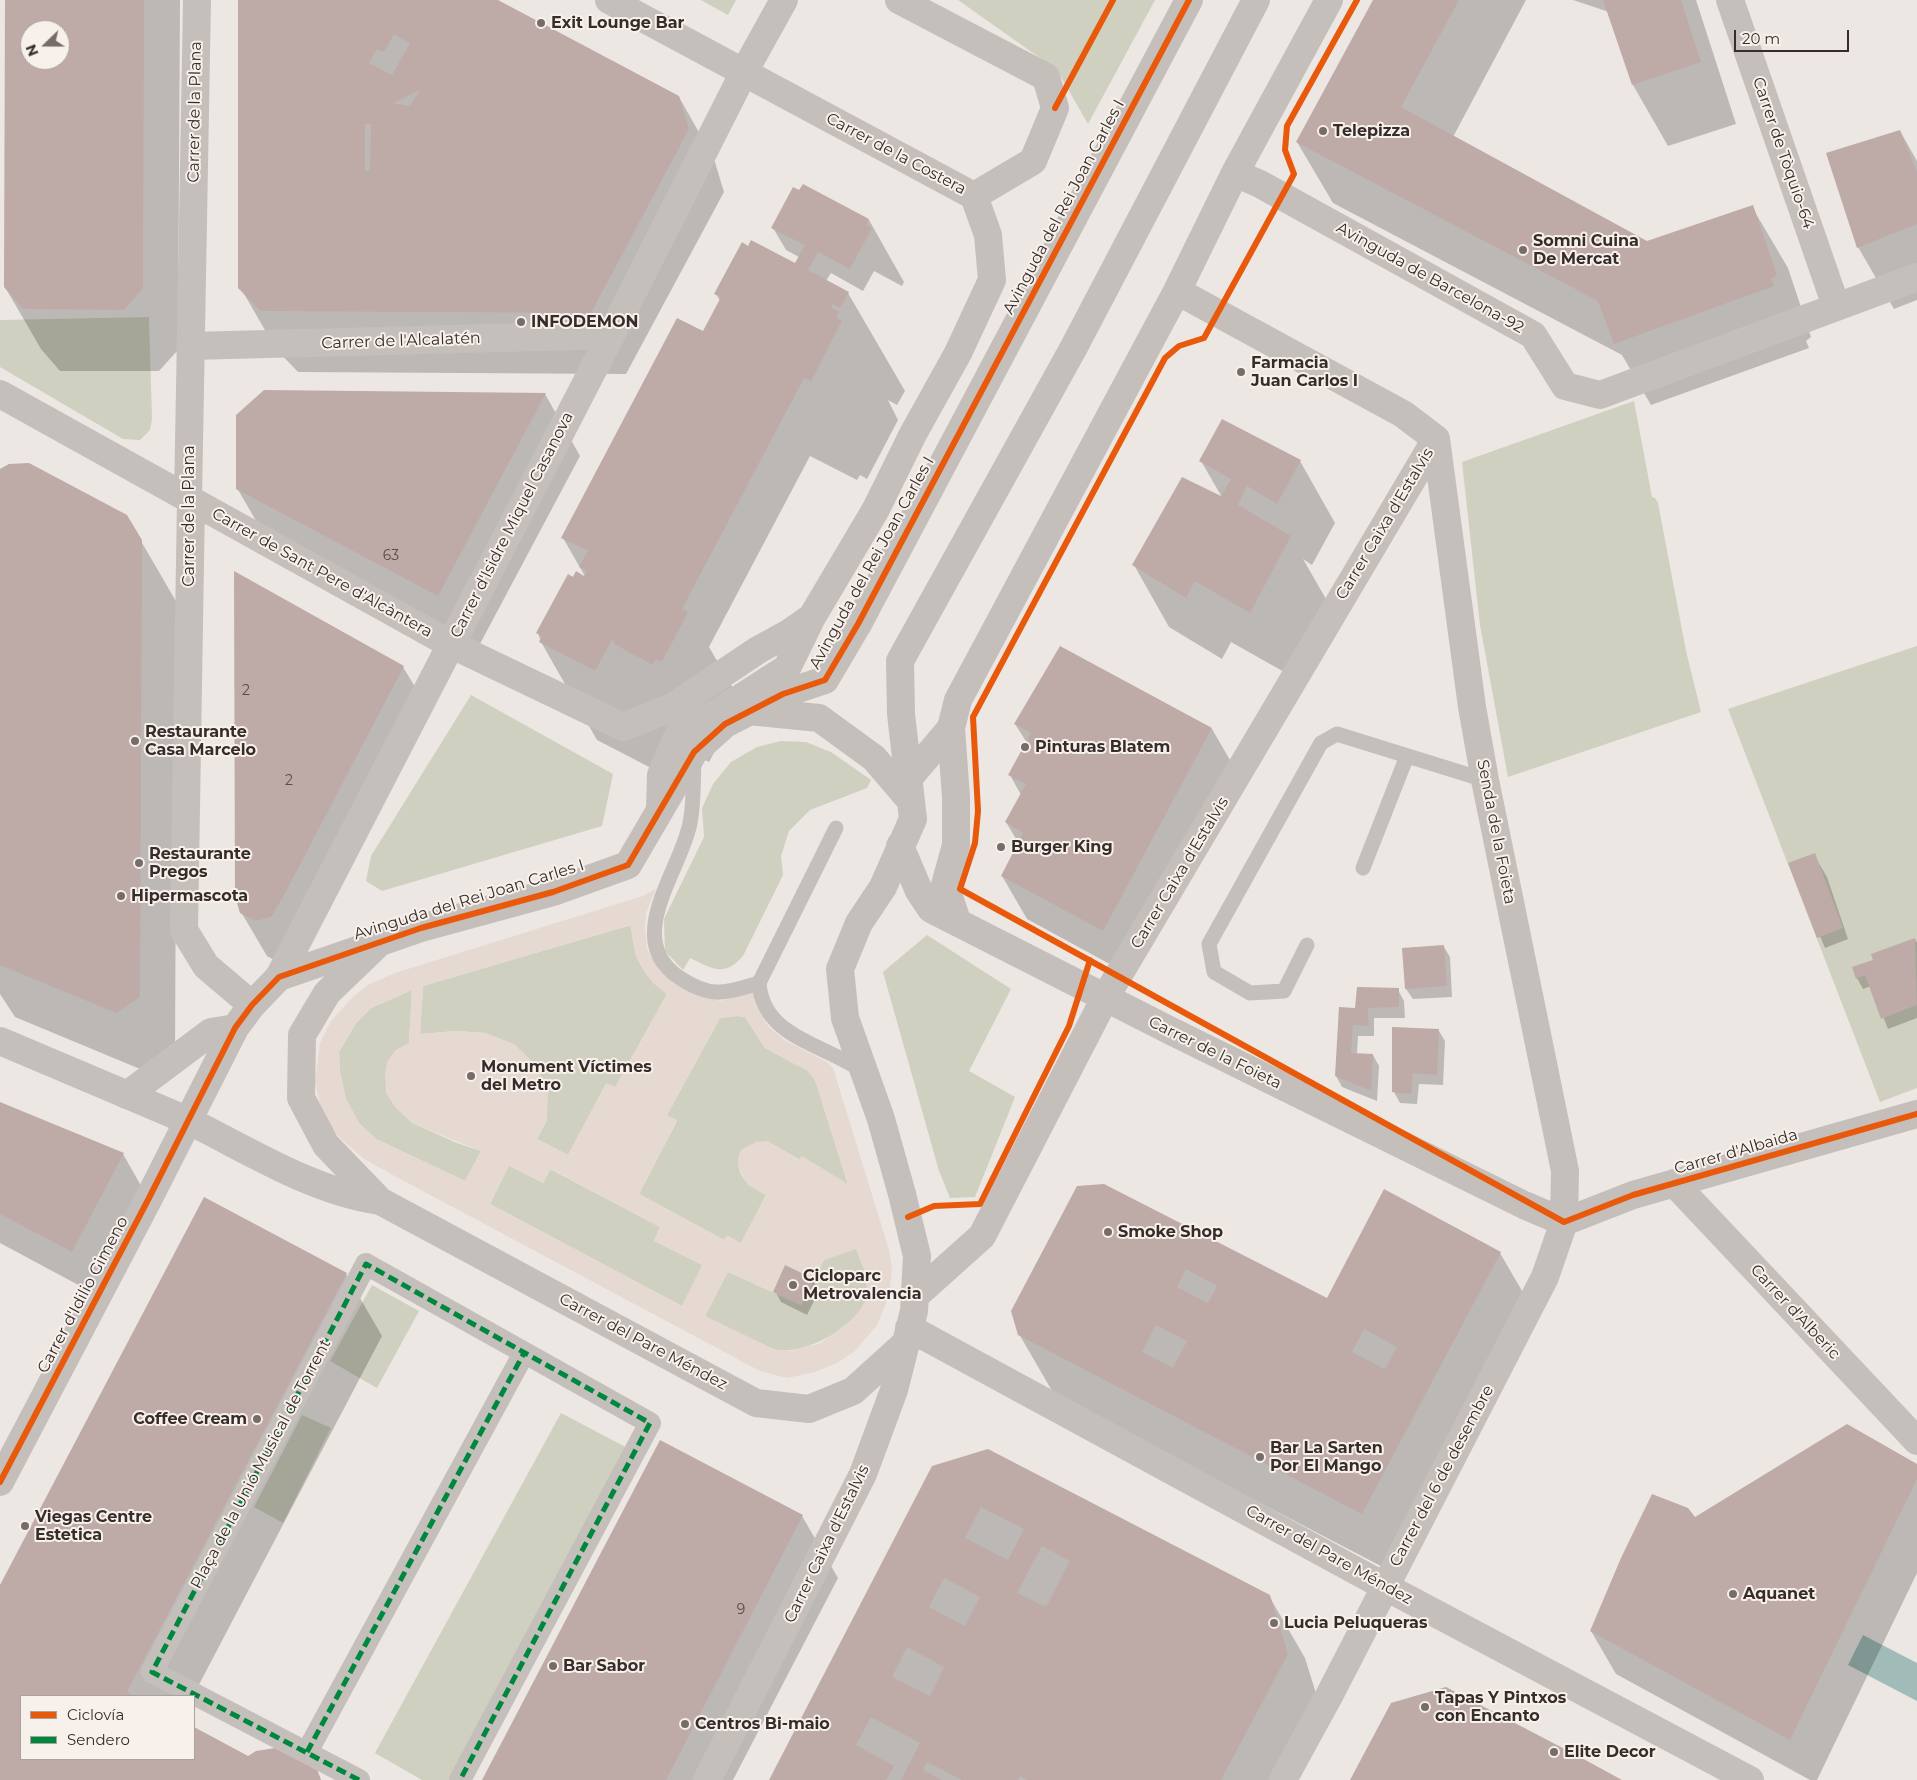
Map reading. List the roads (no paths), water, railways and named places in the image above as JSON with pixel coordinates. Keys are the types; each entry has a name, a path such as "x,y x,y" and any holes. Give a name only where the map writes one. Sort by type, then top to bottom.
{"street":[{"name":"Carrer de la Plana","path":"197,0 184,930 206,966 252,1005"},
{"name":"Carrer de la Costera","path":"609,0 974,196 1034,162 1055,108 1046,77 900,0"},
{"path":"744,72 784,0"},
{"name":"Avinguda del Rei Joan Carles I","path":"189,1121 235,1028 252,1005 279,977 382,940 552,892 628,865 694,752 725,724 748,711 784,694 825,680 858,624 1189,0"},
{"path":"909,790 901,714 900,661 1074,346 1256,0"},
{"path":"909,790 950,728 958,700 1177,291 1235,174 1329,0"},
{"name":"Carrer de Tòquio-64","path":"1730,0 1836,306"},
{"name":"Carrer d'Isidre Miquel Casanova","path":"279,977 611,335 744,72"},
{"name":"Avinguda de Barcelona-92","path":"1235,174 1260,184 1533,335 1565,386 1600,395 1917,277"},
{"name":"Avinguda del Rei Joan Carles I","path":"660,809 661,775 679,733 717,713 787,668 812,617 876,509 913,434 958,353 992,280 988,235 974,196"},
{"path":"1177,291 1403,414 1436,438"},
{"name":"Carrer de l'Alcalatén","path":"191,346 611,335"},
{"name":"Carrer de Sant Pere d'Alcàntera","path":"0,394 450,644 623,727"},
{"name":"Carrer Caixa d'Estalvis","path":"915,1296 982,1236 1105,998 1436,438"},
{"name":"Senda de la Foieta","path":"1436,438 1457,605 1484,780 1565,1172 1564,1222"},
{"name":"Avinguda del Rei Joan Carles I","path":"623,727 673,707 758,650 789,633 812,617"},
{"path":"748,711 819,718 874,758 909,790"},
{"path":"950,728 956,797 956,845 945,886 957,922"},
{"name":"Carrer Caixa d'Estalvis","path":"707,1780 864,1474 894,1390 907,1336 915,1296 917,1256 902,1194 865,1074 845,1018 840,969 858,923 883,887 913,819 909,790"},
{"name":"Carrer de la Foieta","path":"900,846 919,891 931,909 1105,998 1524,1205 1564,1222"},
{"name":"Carrer del Pare Méndez","path":"382,940 327,993 302,1035 301,1098 326,1145 380,1201 756,1404 809,1408 853,1391 907,1336 1750,1780"},
{"path":"127,1095 211,1032 235,1028"},
{"name":"Carrer del Pare Méndez","path":"0,1041 189,1121 322,1186 354,1197 380,1201"},
{"name":"Carrer d'Albaida","path":"1564,1222 1634,1195 1917,1114"},
{"name":"Carrer d'Idilio Gimeno","path":"0,1482 189,1121"},
{"name":"Carrer d'Alberic","path":"1674,1183 1917,1442"},
{"name":"Carrer del 6 de desembre","path":"1283,1780 1330,1694 1545,1277 1564,1222"},
{"name":"Plaça de la Unió Musical de Torrent","path":"360,1780 152,1672 366,1264 650,1424 460,1780"},
{"path":"307,1752 524,1353"}],"lane":[{"path":"1307,945 1284,991 1250,993 1214,972 1209,944 1321,743 1336,734 1484,780"},
{"path":"694,752 690,824 660,902 653,931 658,951 671,972 689,984 712,993 725,993 759,983"},
{"path":"1363,868 1406,756"},
{"path":"836,828 759,983 760,995 768,1012 785,1031 847,1061 865,1074"}],"water":[{"path":"1863,1635 1917,1663 1917,1701 1848,1665"}],"place":[{"name":"Exit Lounge Bar","path":"541,23"},
{"name":"Telepizza","path":"1323,131"},
{"name":"Somni Cuina De Mercat","path":"1523,250"},
{"name":"INFODEMON","path":"521,322"},
{"name":"Farmacia Juan Carlos I","path":"1241,372"},
{"name":"Restaurante Casa Marcelo","path":"135,741"},
{"name":"Pinturas Blatem","path":"1025,747"},
{"name":"Burger King","path":"1001,847"},
{"name":"Restaurante Pregos","path":"139,863"},
{"name":"Hipermascota","path":"121,896"},
{"name":"Monument Víctimes del Metro","path":"471,1076"},
{"name":"Smoke Shop","path":"1108,1232"},
{"name":"Cicloparc Metrovalencia","path":"793,1285"},
{"name":"Coffee Cream","path":"257,1419"},
{"name":"Bar La Sarten Por El Mango","path":"1260,1457"},
{"name":"Viegas Centre Estetica","path":"25,1526"},
{"name":"Aquanet","path":"1733,1594"},
{"name":"Lucia Peluqueras","path":"1274,1623"},
{"name":"Bar Sabor","path":"553,1666"},
{"name":"Tapas Y Pintxos con Encanto","path":"1425,1707"},
{"name":"Centros Bi-maio","path":"685,1724"},
{"name":"Elite Decor","path":"1554,1752"}]}
